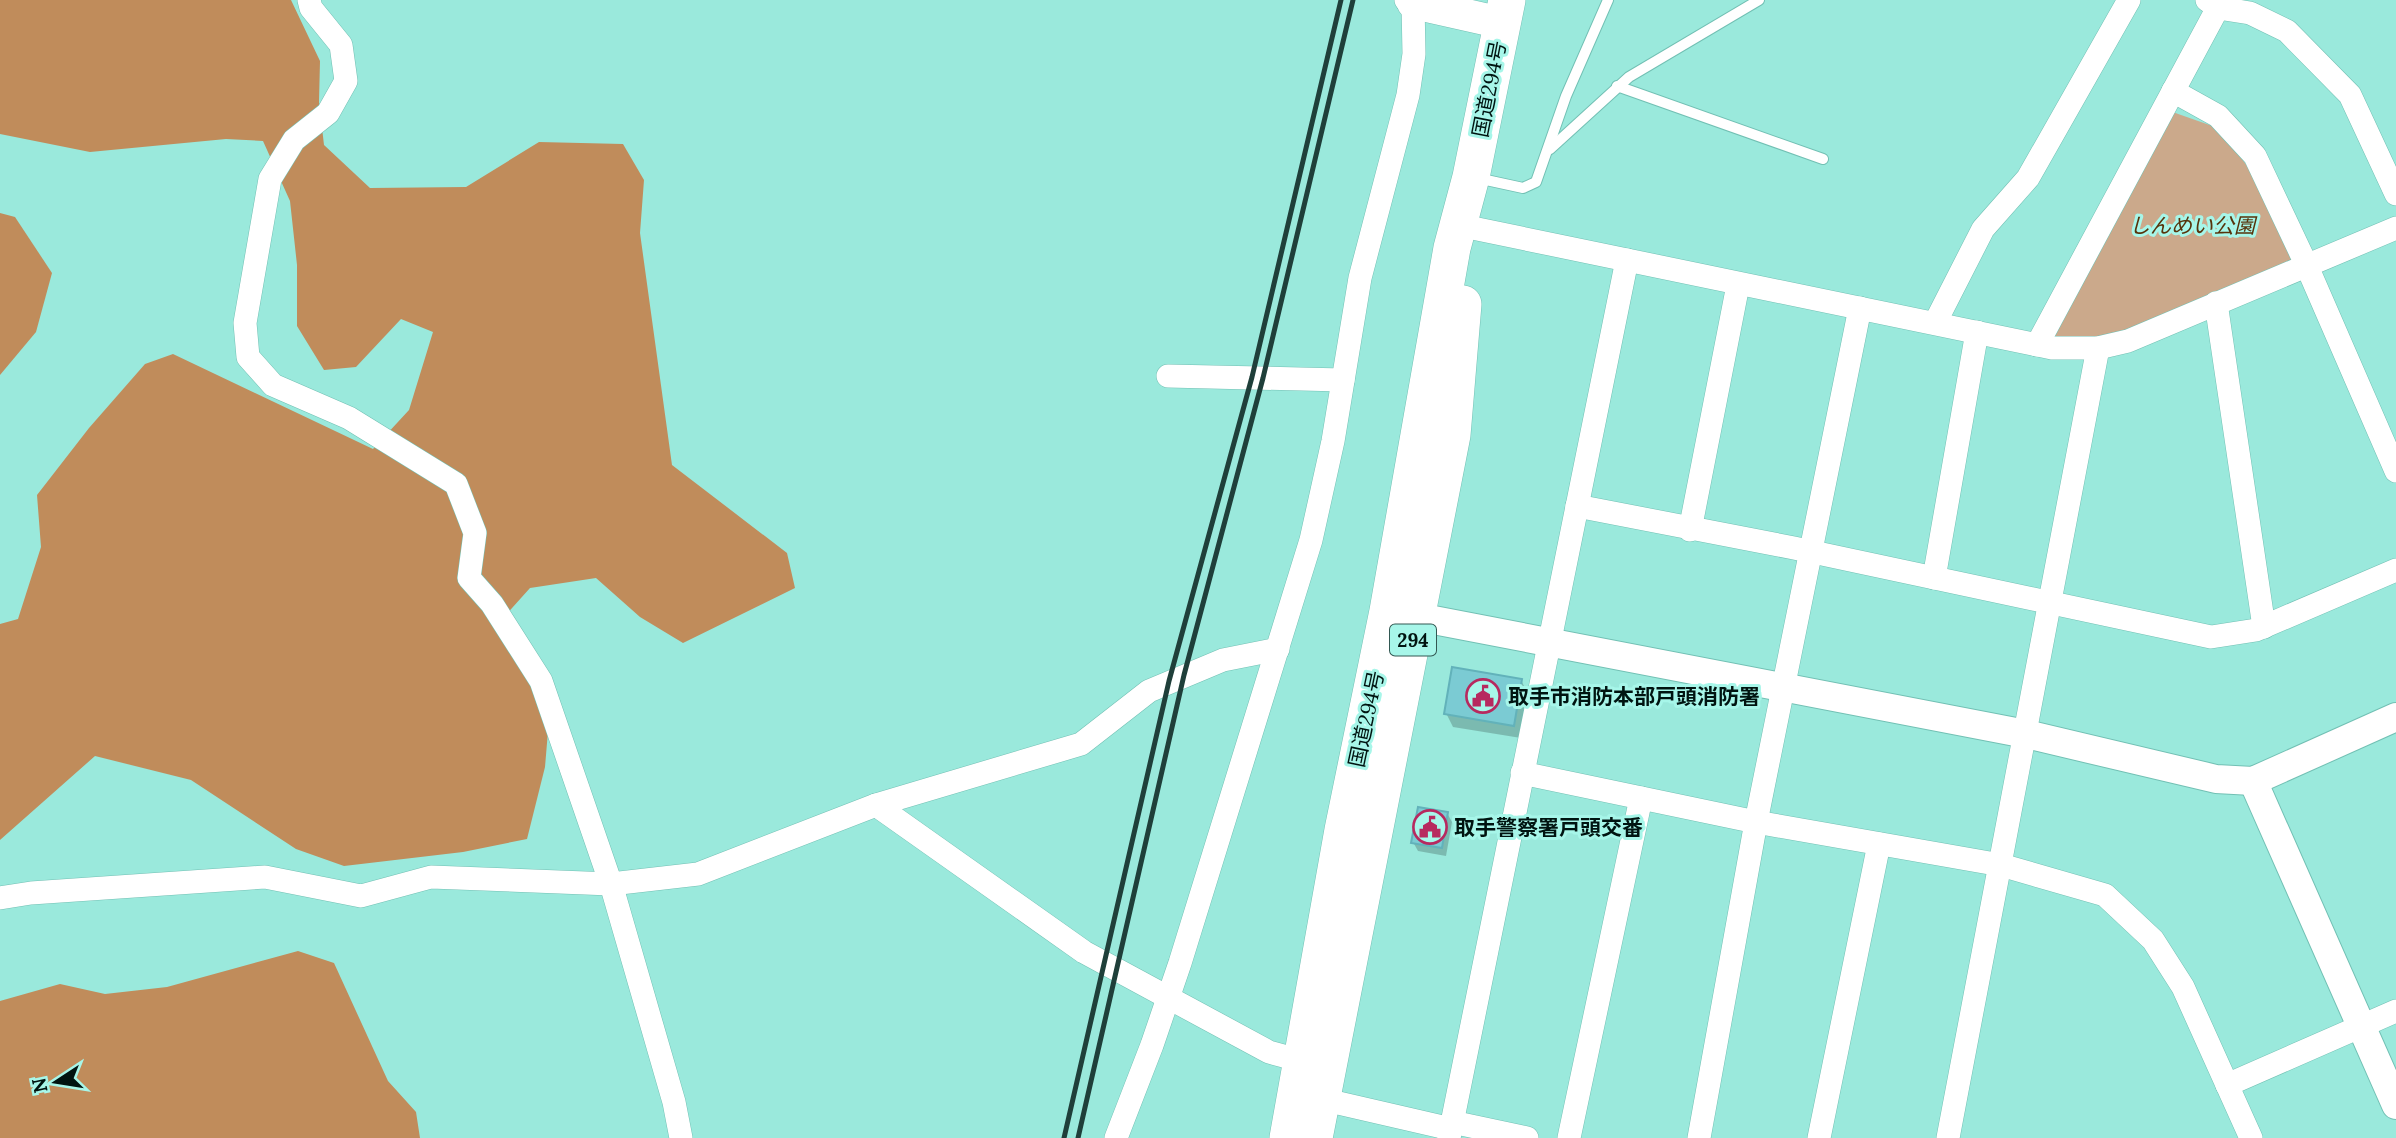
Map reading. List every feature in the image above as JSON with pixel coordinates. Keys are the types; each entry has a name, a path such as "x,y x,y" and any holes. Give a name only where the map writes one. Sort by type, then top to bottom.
{"highway":[{"name":"国道294号","path":"1288,1138 1343,830 1452,435 1463,226 1505,12"},
{"name":"国道294号","path":"1314,1138 1403,615"}],"main road":[{"path":"1411,1 1505,12"}],"street":[{"path":"309,0 311,8 341,46 346,81 328,113 294,140 270,179 245,323 248,357 273,384 349,418 456,484 475,533 469,578 492,604 541,681 611,884 674,1102 681,1138"},
{"path":"1935,323 1983,229 2028,178 2129,0"},
{"path":"1115,1138 1168,999 1311,540 1360,278 1408,95 1414,54 1411,1"},
{"path":"2038,345 2173,91 2216,3 2250,13 2287,31 2350,94 2396,194"},
{"path":"2173,91 2218,116 2255,156 2306,264 2396,471"},
{"path":"1463,226 2052,348 2098,348 2128,341 2396,228"},
{"path":"1451,1130 1627,260"},
{"path":"1690,530 1738,285"},
{"path":"2216,303 2264,627"},
{"path":"1699,1138 1756,822 1860,308"},
{"path":"1934,578 1977,332"},
{"path":"1948,1138 2098,348"},
{"path":"1168,376 1343,380"},
{"path":"1577,506 1690,530 1810,551 2211,637 2264,627 2396,570"},
{"path":"1403,615 2026,734 2216,779 2253,781 2396,717"},
{"path":"0,898 32,893 265,877 361,896 431,877 611,884 698,874 876,805 1081,744 1149,691 1223,660 1278,649"},
{"path":"1522,773 1756,822 2001,865 2105,895 2153,940 2183,987 2251,1138"},
{"path":"2253,781 2396,1105"},
{"path":"1569,1138 1641,798"},
{"path":"876,805 1084,952 1269,1052 1302,1061"},
{"path":"1819,1138 1879,844"},
{"path":"2227,1085 2396,1011"},
{"path":"1321,1099 1451,1130 1527,1138"}],"lane":[{"path":"1471,177 1523,188 1536,182 1566,96 1608,0"},
{"path":"1548,151 1617,86 1759,0"},
{"path":"1617,86 1823,159"}],"green space":[{"name":"しんめい公園","path":"2164,109 2218,128 2255,176 2306,264 2128,341 2037,345"}],"shaded area":[{"path":"0,0 291,0 320,61 319,102 324,145 370,188 466,187 539,142 623,144 644,180 640,233 672,465 787,553 795,588 683,643 640,617 596,578 530,588 494,628 550,707 545,767 527,839 463,852 344,866 296,849 191,780 95,756 0,840 0,624 18,619 41,547 37,495 89,428 145,364 173,354 373,449 409,410 433,332 401,319 356,367 324,370 297,326 297,265 290,201 263,141 226,139 90,152 0,134"},
{"path":"0,213 15,217 52,273 36,332 0,375"},
{"path":"298,951 334,963 388,1081 416,1112 420,1138 0,1138 0,1001 60,984 105,994 167,987"}],"building":[{"name":"取手市消防本部戸頭消防署","path":"1452,667 1522,679 1514,726 1444,714"},
{"name":"取手警察署戸頭交番","path":"1418,807 1448,812 1442,848 1411,843"}],"railway":[{"path":"1064,1138 1169,681 1252,377 1341,0"},
{"path":"1078,1138 1184,675 1263,378 1353,0"}],"place":[{"name":"取手市消防本部戸頭消防署","path":"1483,696"},
{"name":"取手警察署戸頭交番","path":"1430,827"}]}
